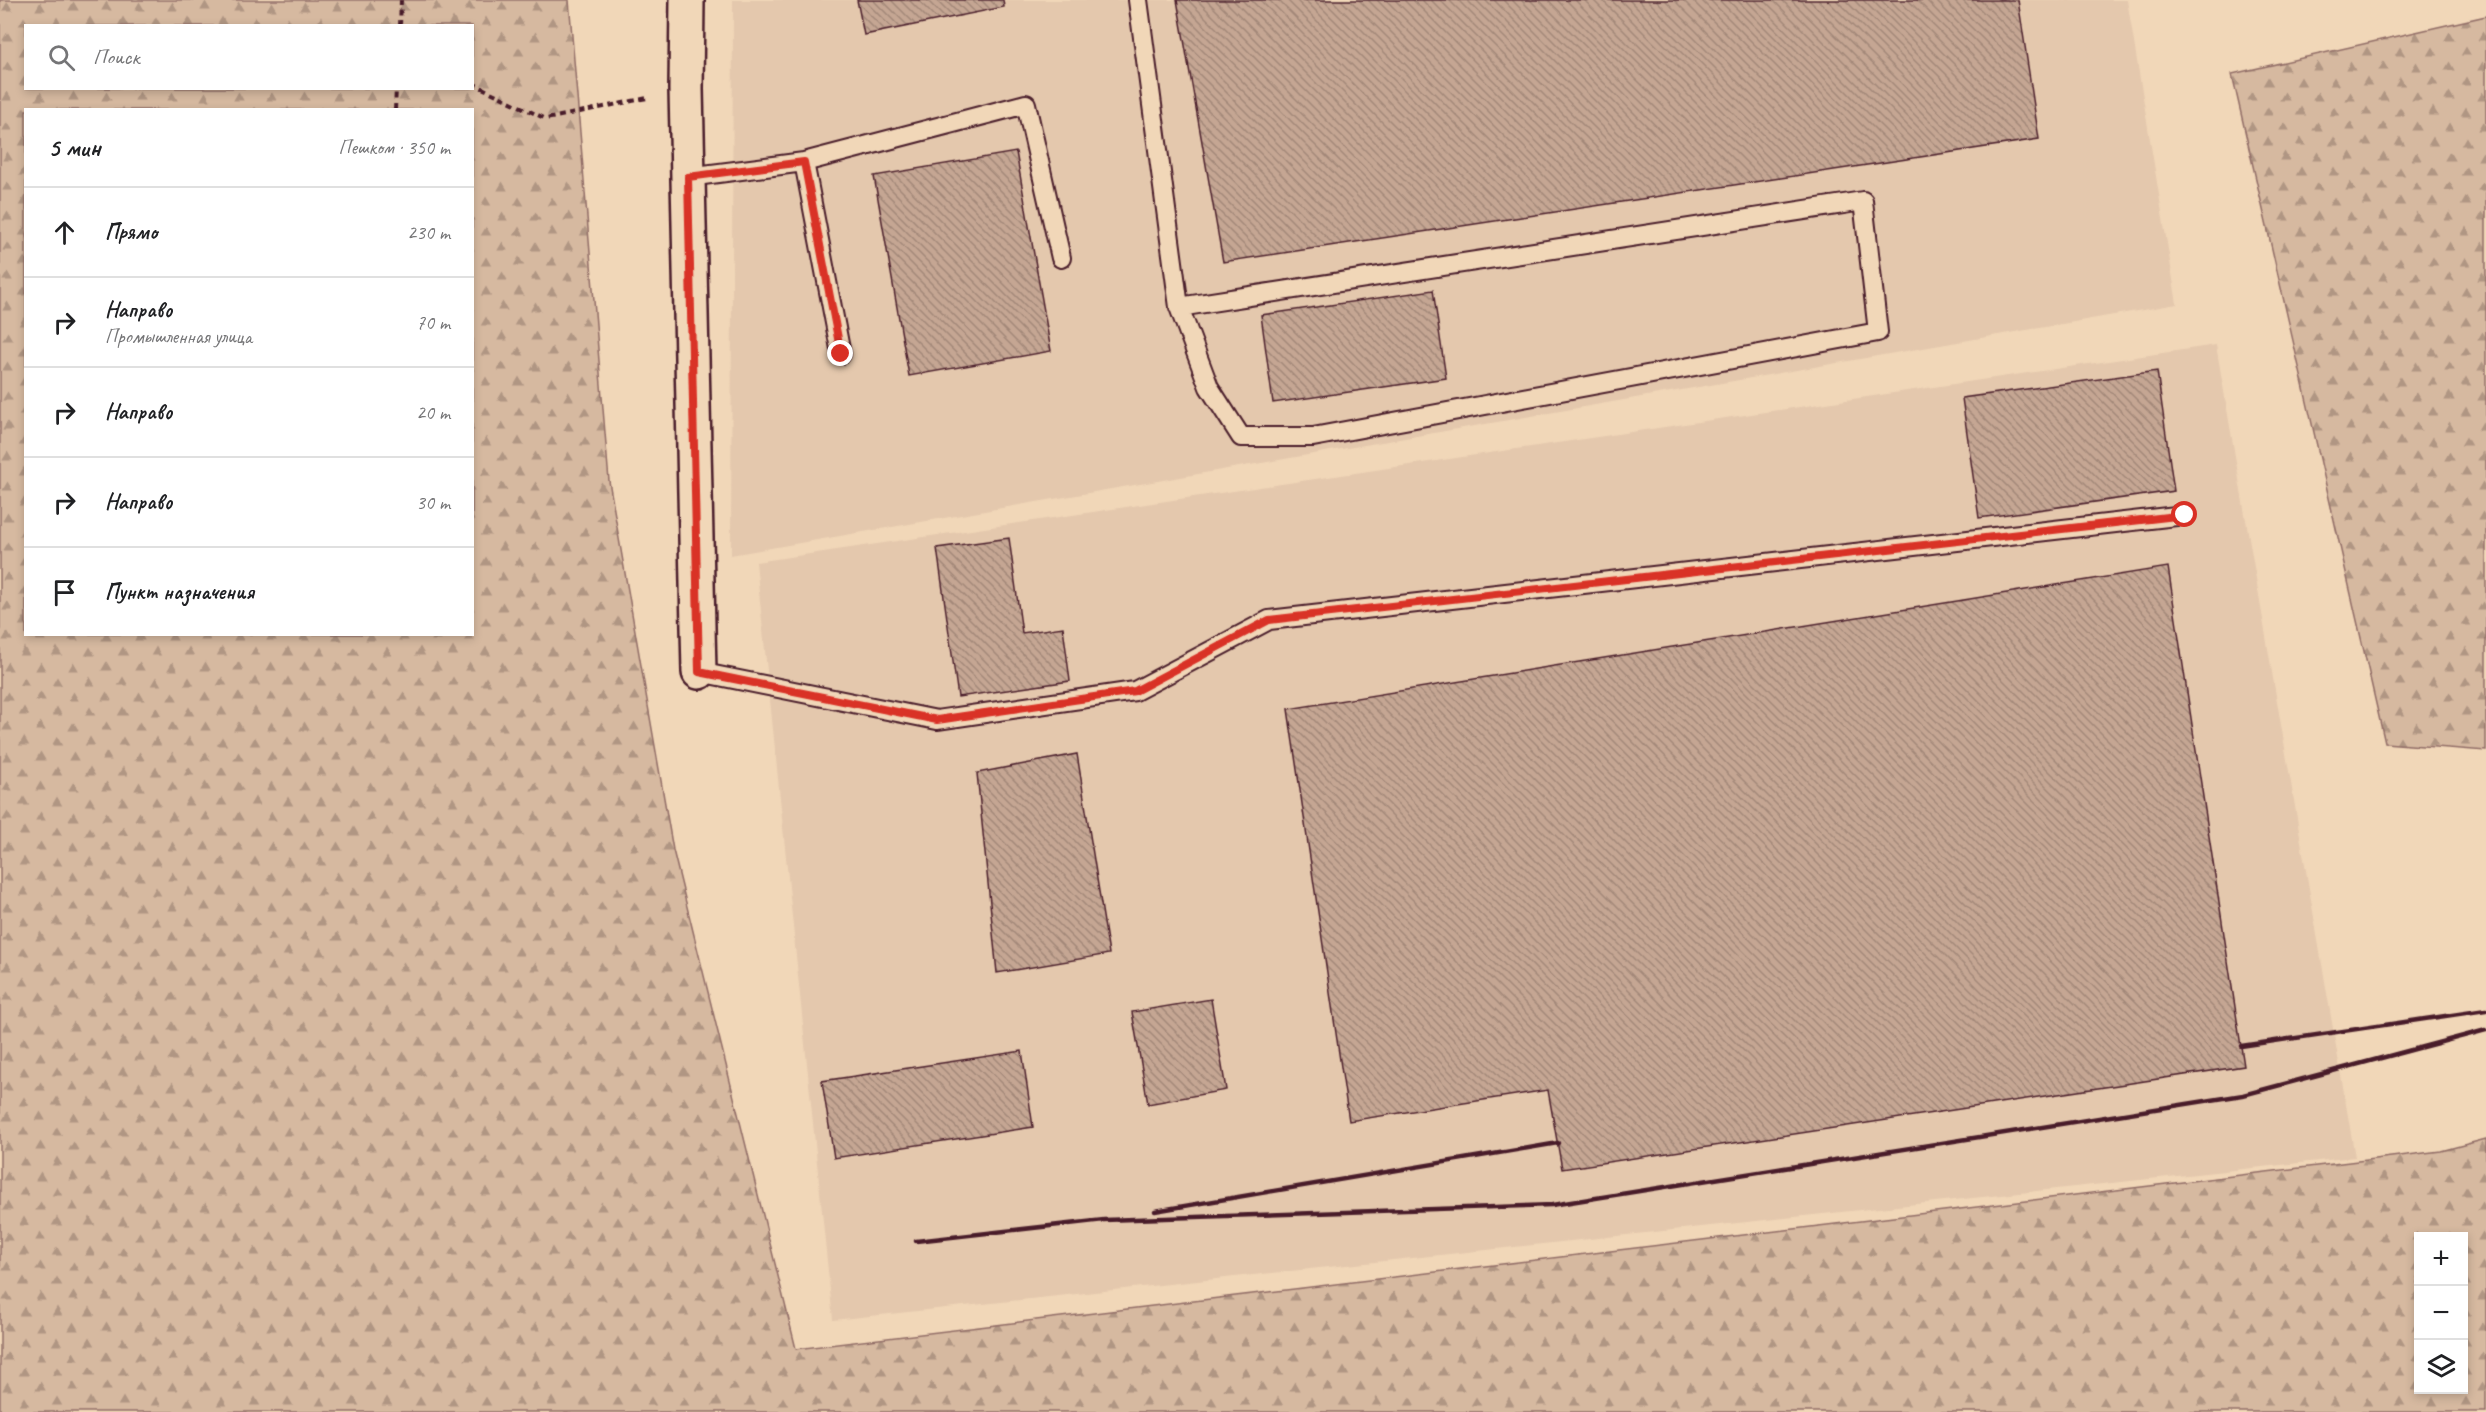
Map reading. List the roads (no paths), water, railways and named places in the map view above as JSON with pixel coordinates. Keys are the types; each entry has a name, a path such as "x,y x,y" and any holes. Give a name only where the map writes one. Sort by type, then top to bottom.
{"street":[{"path":"687,0 686,89 699,672"}],"lane":[{"path":"1138,0 1179,307 1209,387 1241,437 1313,437 1878,332 1863,201 1179,307"},
{"path":"688,177 804,162 1026,104 1061,258"},
{"path":"804,162 841,354"},
{"path":"699,672 937,720 1135,691 1269,620 2185,515"}],"railway":[{"path":"2241,1046 2486,1010"},
{"path":"916,1241 1104,1220 1552,1205 2243,1095 2486,1030"},
{"path":"1155,1211 1558,1143"}]}
